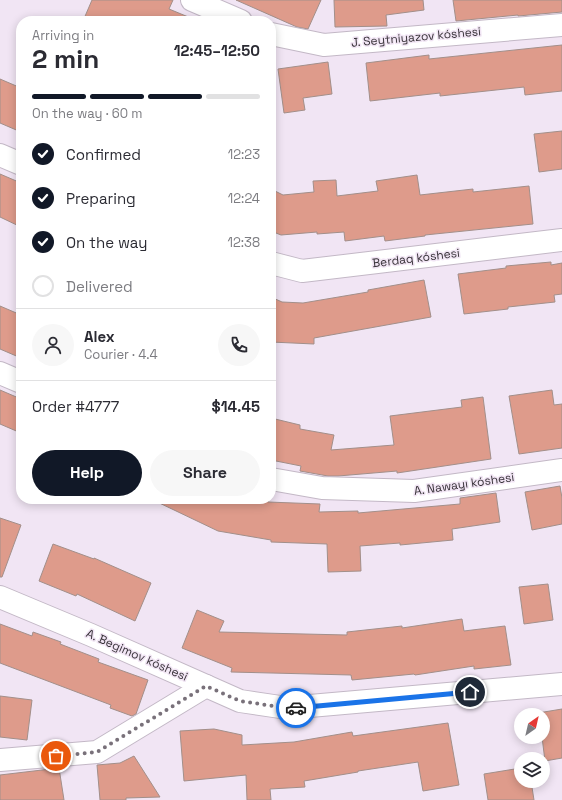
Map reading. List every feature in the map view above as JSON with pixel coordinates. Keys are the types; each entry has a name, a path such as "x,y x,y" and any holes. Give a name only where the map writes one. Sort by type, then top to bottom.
{"street":[{"path":"192,0 229,16"},
{"name":"J. Seytniyazov kóshesi","path":"276,36 324,45 562,25"},
{"path":"0,155 16,162"},
{"name":"Berdaq kóshesi","path":"276,264 302,271 562,240"},
{"path":"0,373 16,380"},
{"name":"A. Nawayı kóshesi","path":"276,480 322,488 414,491 562,470"},
{"name":"A. Begimov kóshesi","path":"0,597 91,635 240,701 287,708 562,684"},
{"path":"0,760 97,752 206,686"}],"building":[{"path":"92,0 173,0 169,9 186,16 85,16"},
{"path":"236,0 321,0 308,29 297,27 276,18 276,16 272,16"},
{"path":"334,0 423,0 424,10 386,15 387,26 335,27"},
{"path":"453,0 562,0 562,12 456,21"},
{"path":"562,45 562,91 525,95 524,87 440,96 440,93 370,101 366,63 429,55 429,59"},
{"path":"328,62 332,94 303,98 305,110 284,113 278,69"},
{"path":"0,79 16,86 16,130 0,123"},
{"path":"562,131 562,169 539,172 534,134"},
{"path":"0,174 16,181 16,225 0,217"},
{"path":"417,175 420,195 473,189 473,192 529,186 533,224 425,235 385,241 384,236 345,241 344,232 317,234 317,232 281,235 276,233 276,192 283,195 314,192 313,181 336,180 337,196 378,191 376,181"},
{"path":"551,262 551,265 562,263 562,294 554,295 555,302 464,314 458,274 506,268 506,266"},
{"path":"424,280 431,317 314,338 314,344 276,342 276,299 282,302 303,303 368,292 368,290"},
{"path":"0,306 16,313 16,356 0,349"},
{"path":"0,390 16,397 16,431 0,424"},
{"path":"552,390 554,405 562,404 562,448 519,454 509,396"},
{"path":"483,397 491,459 397,473 397,471 338,476 328,476 300,471 301,466 276,461 276,419 300,425 300,429 334,435 331,450 394,445 390,416 462,407 461,400"},
{"path":"560,486 562,498 562,524 532,530 525,492"},
{"path":"496,493 500,522 452,529 453,540 400,545 400,543 360,546 361,571 328,572 327,544 271,542 271,540 218,531 161,504 276,504 276,502 320,504 319,512 358,511 358,513 460,504 460,498"},
{"path":"0,518 21,525 2,577 0,577"},
{"path":"53,544 94,558 151,583 135,621 77,594 76,596 39,581"},
{"path":"548,584 553,620 524,624 519,587"},
{"path":"197,610 224,621 219,632 347,635 347,632 402,626 402,628 462,619 464,631 505,626 511,665 474,669 474,666 415,675 352,680 351,675 231,672 232,668 182,648"},
{"path":"0,624 32,636 33,632 61,642 60,644 99,659 98,662 148,680 136,714 132,716 110,708 111,705 0,663"},
{"path":"0,696 32,700 27,740 0,737"},
{"path":"562,709 562,758 550,760 550,752 544,752 543,744 550,744 550,711"},
{"path":"448,723 459,785 423,791 418,762 304,781 305,787 270,789 271,800 247,800 246,775 184,781 180,731 214,729 242,735 242,745 294,742 352,732 353,736"},
{"path":"134,756 160,797 126,798 126,800 100,800 97,765 120,763"},
{"path":"59,768 64,800 0,800 0,775"},
{"path":"514,769 514,788 532,788 534,800 488,800 484,774"}],"way so far":[{"path":"56,756 97,752 206,686 240,701 296,708"}],"route":[{"path":"296,708 470,692"}]}
